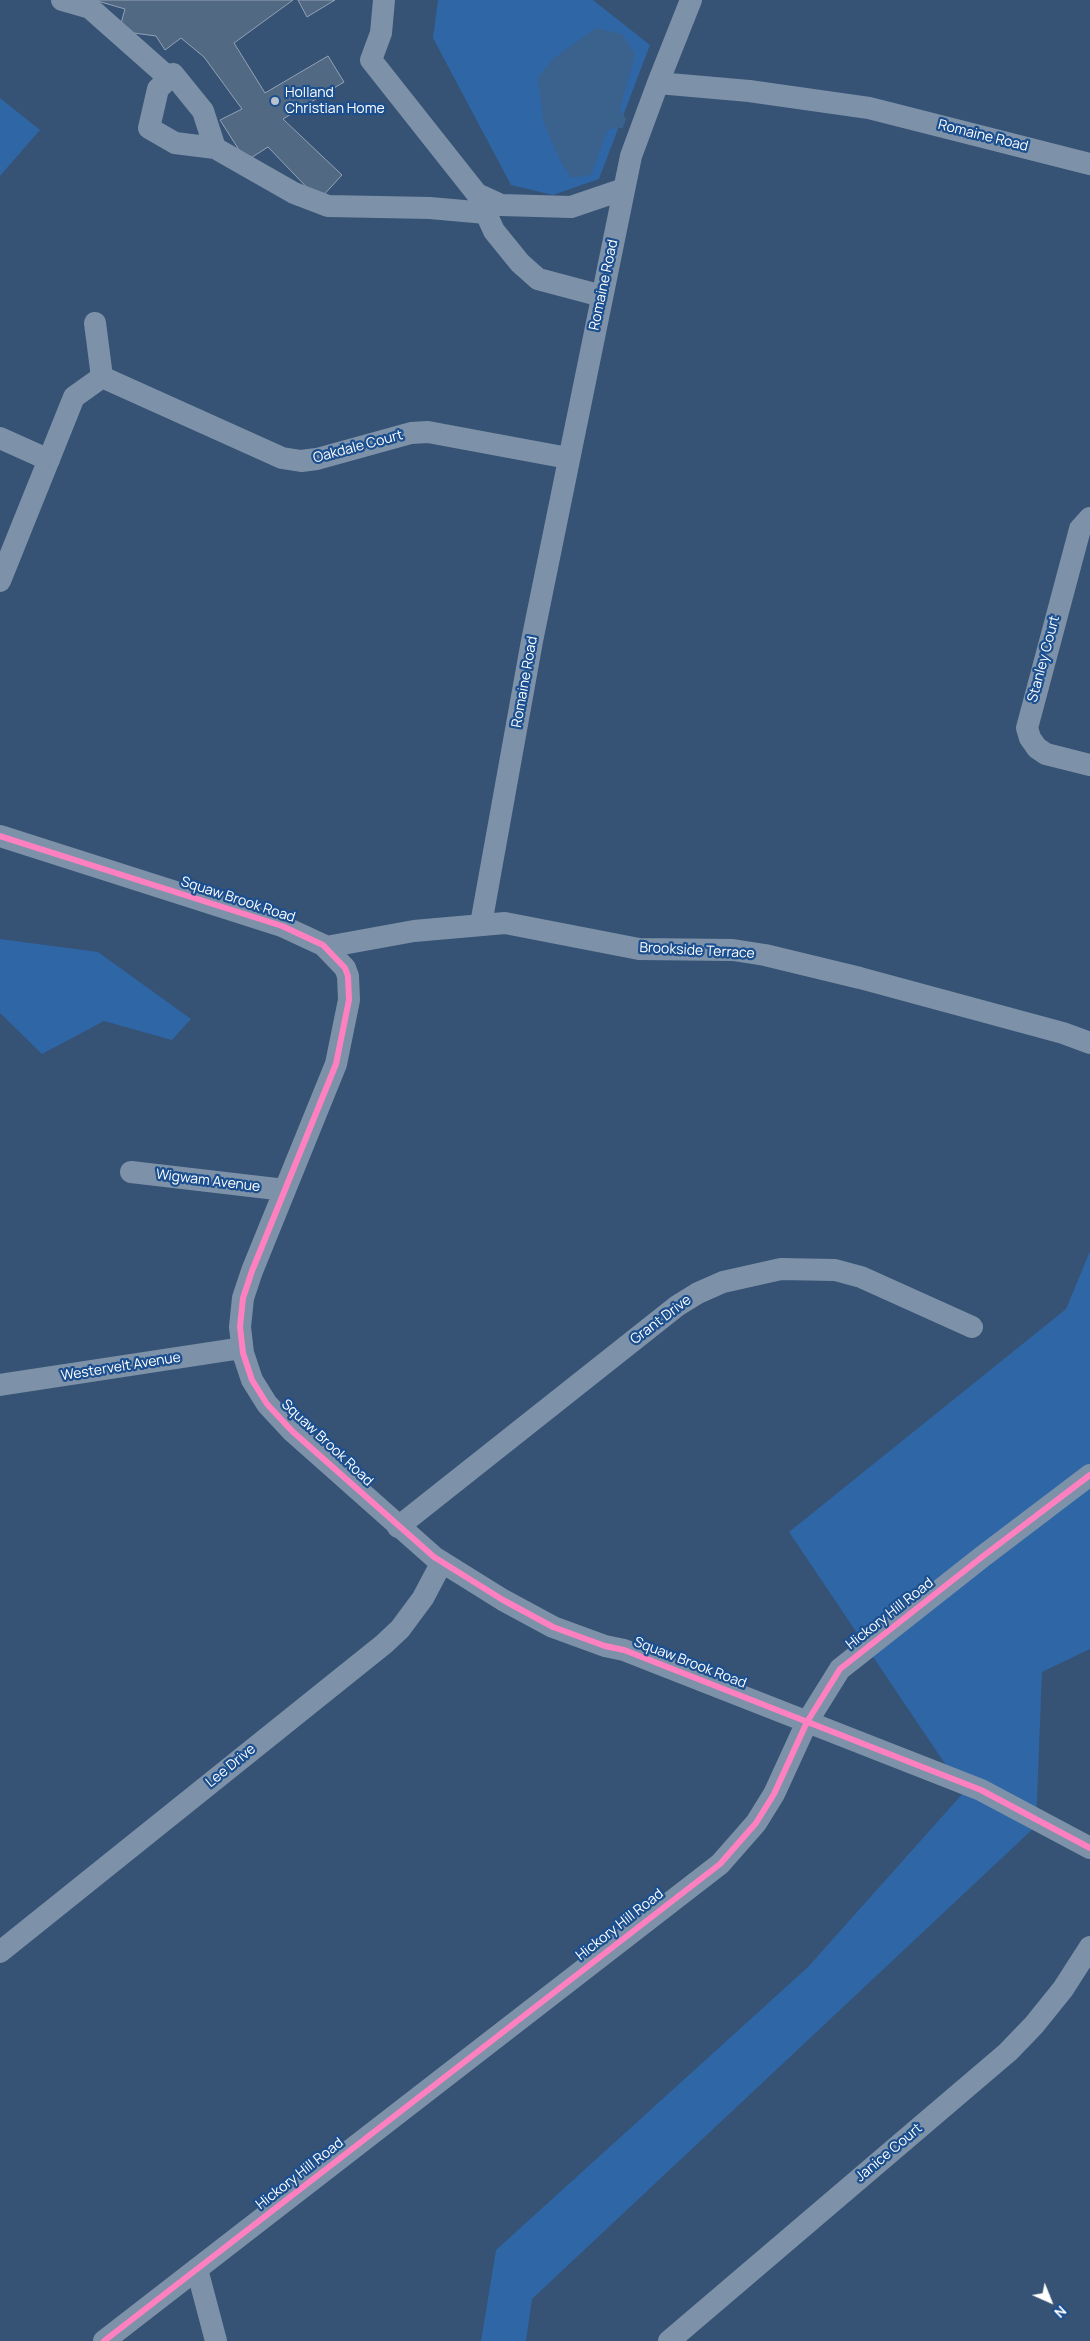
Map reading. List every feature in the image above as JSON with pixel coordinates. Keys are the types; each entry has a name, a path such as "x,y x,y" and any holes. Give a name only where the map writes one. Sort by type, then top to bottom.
{"street":[{"path":"62,0 90,8 169,78"},
{"path":"384,0 381,33 371,60 482,203 494,230 520,263 538,279 602,296"},
{"path":"658,83 690,0"},
{"path":"215,148 203,111 173,74 158,89 149,128 175,143 215,148 294,193 328,206 430,208 482,203 571,207 624,189"},
{"name":"Romaine Road","path":"481,924 532,641 624,189 631,156 658,83 749,91 869,108 1090,164"},
{"path":"0,581 74,397 102,378 95,323"},
{"name":"Oakdale Court","path":"102,378 282,458 301,461 317,459 411,433 428,432 448,434 568,458"},
{"path":"0,438 49,460"},
{"name":"Stanley Court","path":"1090,518 1080,529 1026,728 1037,748 1046,754 1090,765"},
{"name":"Squaw Brook Road","path":"0,836 282,926 326,947 345,968 348,976 349,1000 343,1037 327,1091 252,1271 243,1298 240,1327 242,1348 252,1380 267,1404 292,1431 398,1527 442,1562 553,1628 605,1646 624,1650 981,1790 1090,1848"},
{"name":"Brookside Terrace","path":"326,947 414,931 506,923 639,949 734,950 765,955 860,978 1063,1033 1090,1043"},
{"name":"Wigwam Avenue","path":"131,1172 285,1190"},
{"name":"Grant Drive","path":"398,1527 676,1306 698,1293 723,1282 781,1268 835,1270 861,1277 972,1327"},
{"name":"Westervelt Avenue","path":"0,1385 242,1348"},
{"name":"Hickory Hill Road","path":"104,2341 720,1864 756,1823 774,1794 807,1722 840,1669 982,1557 1090,1476"},
{"name":"Lee Drive","path":"0,1952 384,1644 400,1629 423,1598 442,1562"},
{"name":"Janice Court","path":"669,2341 1008,2052 1034,2025 1063,1989 1090,1947"},
{"path":"197,2269 216,2341"}],"shaded area":[{"path":"438,0 593,0 650,45 599,179 553,195 511,185 433,38"},
{"path":"596,28 622,34 635,54 620,109 626,119 623,128 608,129 591,175 571,178 560,160 543,121 538,78 553,59"},
{"path":"0,98 40,130 0,176"},
{"path":"0,939 98,952 191,1019 172,1040 104,1021 42,1054 0,1013"},
{"path":"1090,1251 1090,1649 1042,1672 1036,1826 532,2299 526,2341 481,2341 496,2250 808,1967 964,1792 789,1532 1066,1309"}],"building":[{"name":"Holland Christian Home","path":"94,0 293,0 234,43 265,93 328,56 344,82 283,119 342,175 319,200 268,147 246,161 220,120 242,109 204,57 181,38 165,50 156,36 119,31 125,9"},
{"path":"298,0 335,0 307,17"}],"cycle path":[{"path":"0,836 282,926 323,945 345,968 348,976 349,1000 336,1064 252,1271 243,1298 240,1327 243,1353 252,1380 267,1404 292,1431 434,1557 503,1600 553,1627 605,1646 624,1650 981,1790 1090,1848"},
{"path":"104,2341 720,1864 756,1823 774,1794 807,1722 840,1669 1090,1475"}],"place":[{"name":"Holland Christian Home","path":"275,101"}]}
